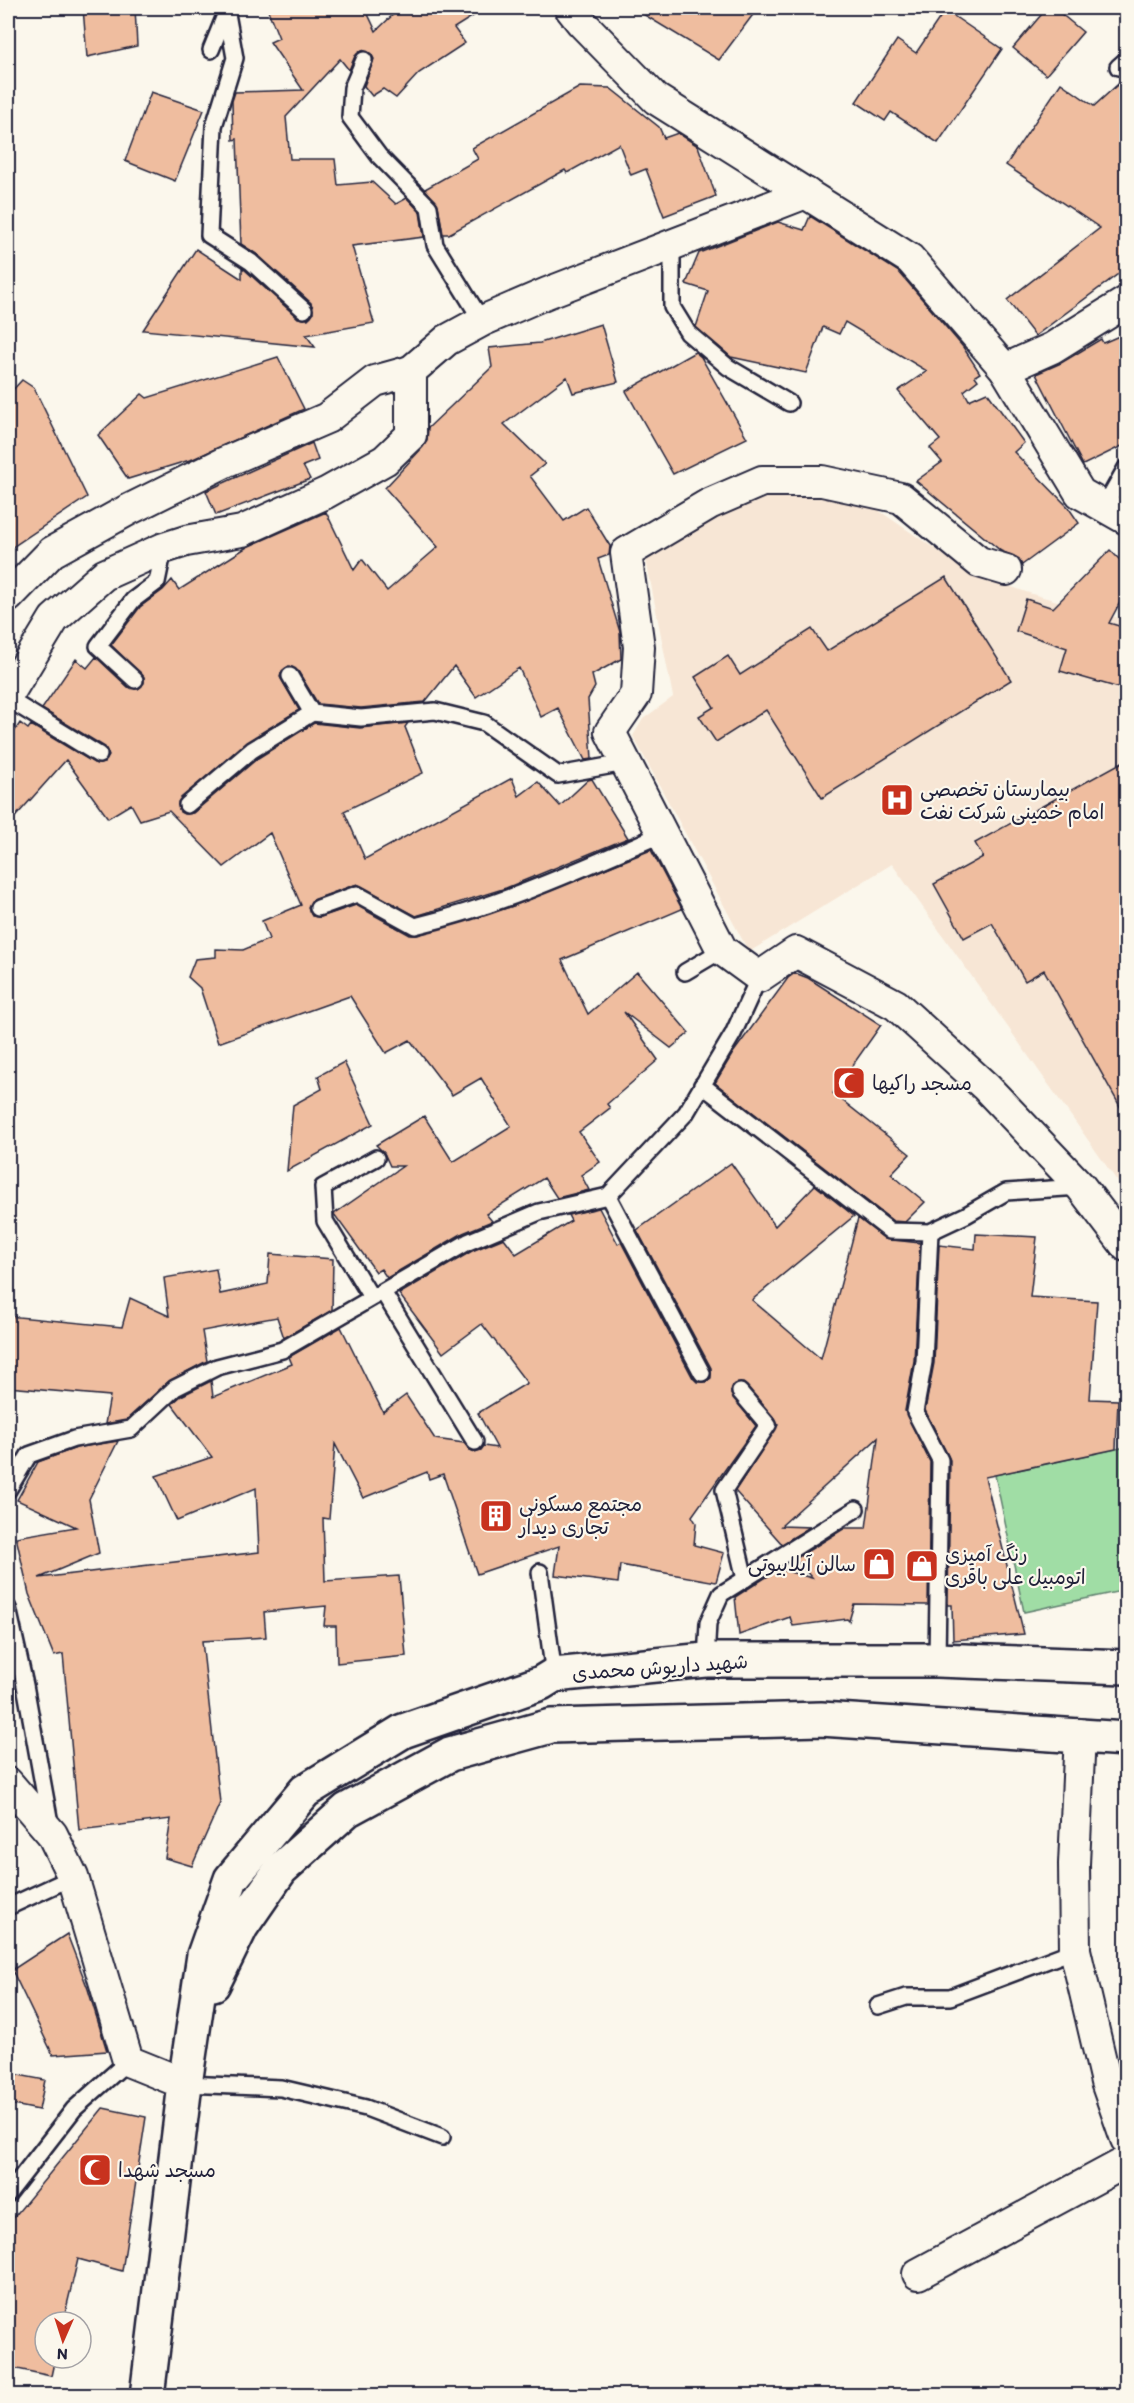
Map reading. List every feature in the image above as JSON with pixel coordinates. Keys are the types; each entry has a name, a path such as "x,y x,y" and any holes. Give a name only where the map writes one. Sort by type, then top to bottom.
{"main road":[{"name":"شهید داریوش محمدی","path":"147,2396 185,2084 204,1955 231,1879 305,1791 403,1731 541,1683 554,1675 706,1660 937,1660 1126,1666"},
{"name":"شهید داریوش محمدی","path":"194,2023 241,1928 281,1869 347,1810 450,1754 551,1726 821,1719 1080,1734 1126,1739"}],"street":[{"path":"570,8 656,99 910,259 1005,369 1080,494 1115,513"},
{"path":"8,597 52,552 128,510 225,462 327,417 375,381 411,371 447,340 482,321 547,292 806,193"},
{"path":"1005,369 1052,348 1126,302"},
{"path":"8,695 54,619 104,575 186,541 242,531 326,493 385,460 411,435 411,371"},
{"path":"1006,570 979,562 901,498 822,481 762,481 709,504 626,553 639,647 636,694 610,732 722,950 759,977 796,952 896,1005 986,1087 1082,1187 1126,1246"},
{"path":"1080,1734 1074,1864 1075,1950 1106,2082 1126,2139"},
{"path":"8,1784 52,1834 73,1877 129,2061 185,2084"},
{"path":"918,2274 1126,2162"}],"lane":[{"path":"211,50 226,10"},
{"path":"226,10 235,58 214,126 209,235 251,262 304,310"},
{"path":"364,60 352,88 350,117 379,156 429,207 435,245 482,321"},
{"path":"672,244 672,307 688,333 728,367 789,403"},
{"path":"1115,513 1126,468"},
{"path":"135,680 98,646 133,600 157,582 165,548"},
{"path":"290,676 312,713"},
{"path":"8,699 99,755"},
{"path":"187,805 252,750 312,713 361,718 435,711 484,723 558,775 625,763"},
{"path":"318,908 357,894 416,926 443,920 533,890 662,834"},
{"path":"685,972 722,950"},
{"path":"8,1490 29,1455 74,1439 131,1429 175,1388 217,1367 282,1350 468,1242 528,1216 608,1196 686,1113 733,1034 759,977"},
{"path":"702,1085 890,1231 930,1232 1006,1192 1082,1187"},
{"path":"376,1158 323,1187 325,1221 377,1294 475,1442"},
{"path":"608,1196 702,1373"},
{"path":"930,1232 924,1362 915,1413 940,1460 937,1660"},
{"path":"740,1392 768,1425 724,1490 745,1579"},
{"path":"706,1660 708,1623 721,1594 856,1509"},
{"path":"540,1572 554,1675"},
{"path":"8,1608 52,1834"},
{"path":"8,1654 25,1686"},
{"path":"8,1907 73,1877"},
{"path":"878,2006 906,1997 950,1997 1075,1950"},
{"path":"8,2194 74,2109 129,2061"},
{"path":"185,2084 281,2088 366,2108 442,2137"}],"shaded area":[{"name":"بیمارستان تخصصی امام خمینی شرکت نفت","path":"817,494 875,508 969,572 1032,594 1126,620 1126,1225 1123,1220 1120,1185 892,864 749,952 633,736 643,719 673,697 645,554 754,495"}],"green space":[{"path":"1126,1447 1126,1590 1024,1612 995,1475"}],"building":[{"path":"83,8 135,8 137,46 87,57"},
{"path":"267,8 365,8 376,31 400,8 486,8 454,28 465,43 419,73 396,98 383,89 372,96 364,86 374,59 371,54 362,50 355,56 349,70 340,59 286,117 290,159 335,159 338,185 372,182 396,204 407,198 420,212 424,237 352,246 374,323 306,335 315,347 143,330 196,249 242,279 242,268 245,270 298,318 308,319 313,313 311,303 258,255 241,244 237,139 233,140 232,101 235,92 303,90 270,42 279,38"},
{"path":"633,8 758,8 719,60"},
{"path":"1047,8 1054,8 1083,32 1046,75 1013,48"},
{"path":"945,10 1002,49 938,143 891,112 885,121 856,102 897,40 916,53"},
{"path":"1126,77 1126,268 1035,336 1007,300 1100,228 1006,165 1061,83 1094,106"},
{"path":"580,87 610,88 659,127 664,138 678,133 698,146 716,196 664,216 646,169 631,175 619,144 567,173 565,170 449,234 443,234 438,205 425,189 478,159 472,148"},
{"path":"151,92 204,110 175,181 125,161"},
{"path":"810,216 899,272 963,347 980,373 975,376 978,380 964,391 969,400 987,392 1024,443 1014,452 1068,507 1079,523 1022,565 1018,558 1001,551 916,481 942,462 930,448 940,440 898,391 927,371 845,322 839,334 823,327 806,373 731,357 696,327 708,291 686,284 699,253 778,222 804,230"},
{"path":"601,324 618,382 573,393 567,377 504,424 545,464 530,476 564,521 586,507 610,546 609,555 598,559 620,632 621,659 592,675 595,687 588,699 592,759 585,760 558,708 541,717 519,668 476,697 454,666 425,702 361,708 318,704 298,671 289,666 282,671 280,677 299,710 246,742 178,802 180,812 193,813 258,758 314,723 360,728 408,723 405,727 423,773 344,811 365,859 512,778 519,796 538,782 560,806 588,780 592,779 628,838 506,888 416,916 357,884 311,901 308,907 312,916 321,917 356,905 410,935 417,935 513,906 651,850 682,909 562,960 588,1014 637,972 689,1033 671,1048 624,1012 658,1060 607,1104 610,1108 579,1132 600,1162 581,1175 589,1190 557,1198 544,1178 486,1214 492,1221 463,1233 387,1278 381,1269 376,1272 334,1214 403,1166 390,1166 384,1153 376,1145 424,1116 453,1162 511,1126 481,1078 452,1095 410,1040 386,1053 350,996 218,1043 200,988 188,977 195,959 216,957 216,949 243,950 269,939 262,921 301,905 270,833 224,867 169,811 140,820 131,804 108,818 66,760 8,825 8,741 20,723 28,729 31,725 94,763 104,763 109,756 105,747 42,709 76,659 87,668 96,657 128,687 138,689 144,683 144,677 111,645 140,607 163,590 172,580 179,590 247,547 326,512 354,570 362,559 387,591 438,547 385,488 423,447 427,441 428,428 492,367 489,348 540,343"},
{"path":"1126,333 1126,444 1083,465 1036,374 1061,363 1101,339 1103,343"},
{"path":"695,352 701,357 747,438 673,474 626,391"},
{"path":"278,357 304,409 193,459 128,479 98,435 142,394 147,398"},
{"path":"22,380 34,388 87,497 8,550 8,395"},
{"path":"312,443 318,460 303,466 310,479 216,515 206,491"},
{"path":"1110,550 1126,566 1126,591 1109,623 1126,628 1126,690 1060,671 1067,648 1016,631 1026,599 1053,608"},
{"path":"946,577 1011,680 822,798 766,710 716,742 699,716 714,707 695,677 728,656 740,675 812,629 827,651"},
{"path":"1126,760 1126,1117 1044,970 1025,981 992,923 964,938 934,884 983,857 975,843"},
{"path":"795,973 808,978 881,1025 833,1093 910,1154 891,1174 925,1202 905,1222 893,1221 715,1083 733,1053 788,978"},
{"path":"344,1062 373,1124 287,1171 293,1105 322,1089 318,1076"},
{"path":"731,1163 775,1226 815,1185 854,1216 752,1300 821,1359 858,1218 885,1239 920,1243 914,1361 905,1411 930,1462 928,1605 854,1604 849,1621 847,1619 793,1626 790,1617 739,1635 735,1597 779,1569 812,1578 795,1559 845,1528 866,1528 878,1438 781,1526 810,1527 782,1544 735,1491 778,1425 743,1383 733,1385 731,1394 756,1426 692,1516 696,1523 694,1545 724,1553 716,1582 620,1565 618,1583 555,1575 559,1546 477,1574 443,1474 429,1479 427,1472 363,1498 335,1444 329,1519 323,1518 325,1581 399,1576 406,1656 337,1663 336,1626 324,1626 326,1606 264,1612 266,1637 202,1641 220,1803 192,1866 165,1858 171,1819 79,1830 63,1654 54,1656 29,1594 16,1537 76,1527 17,1500 38,1462 76,1448 118,1441 89,1499 99,1553 39,1578 259,1552 256,1488 177,1521 156,1476 212,1457 172,1404 181,1396 211,1381 213,1397 292,1364 289,1357 341,1327 383,1412 406,1395 435,1439 464,1443 475,1452 484,1446 497,1448 478,1413 527,1383 482,1324 443,1353 399,1294 472,1251 504,1238 516,1254 571,1221 568,1215 599,1208 618,1244 621,1242 693,1378 697,1382 706,1382 711,1378 711,1368 637,1230"},
{"path":"976,1234 1037,1237 1030,1297 1097,1301 1090,1399 1118,1400 1116,1449 985,1477 1024,1634 953,1640 952,1605 948,1605 950,1460 925,1410 934,1363 939,1245 975,1249"},
{"path":"270,1254 333,1259 332,1310 284,1338 277,1317 202,1331 207,1361 169,1381 126,1420 105,1424 110,1396 8,1387 8,1316 122,1327 130,1298 169,1316 164,1278 216,1269 220,1294 268,1284"},
{"path":"67,1934 88,1989 107,2051 53,2055 12,1970"},
{"path":"8,2073 45,2080 39,2110 8,2104"},
{"name":"مسجد شهدا","path":"103,2108 146,2117 122,2271 78,2259 66,2310 33,2310 33,2370 52,2370 51,2376 8,2367 8,2233 10,2222"}],"place":[{"name":"بیمارستان تخصصی امام خمینی شرکت نفت","path":"897,800"},
{"name":"مسجد راکیها","path":"849,1083"},
{"name":"مجتمع مسکونی تجاری دیدار","path":"496,1516"},
{"name":"سالن آیلابیوتی","path":"879,1564"},
{"name":"رنگ آمیزی اتومبیل علی باقری","path":"922,1566"},
{"name":"مسجد شهدا","path":"95,2170"}]}
